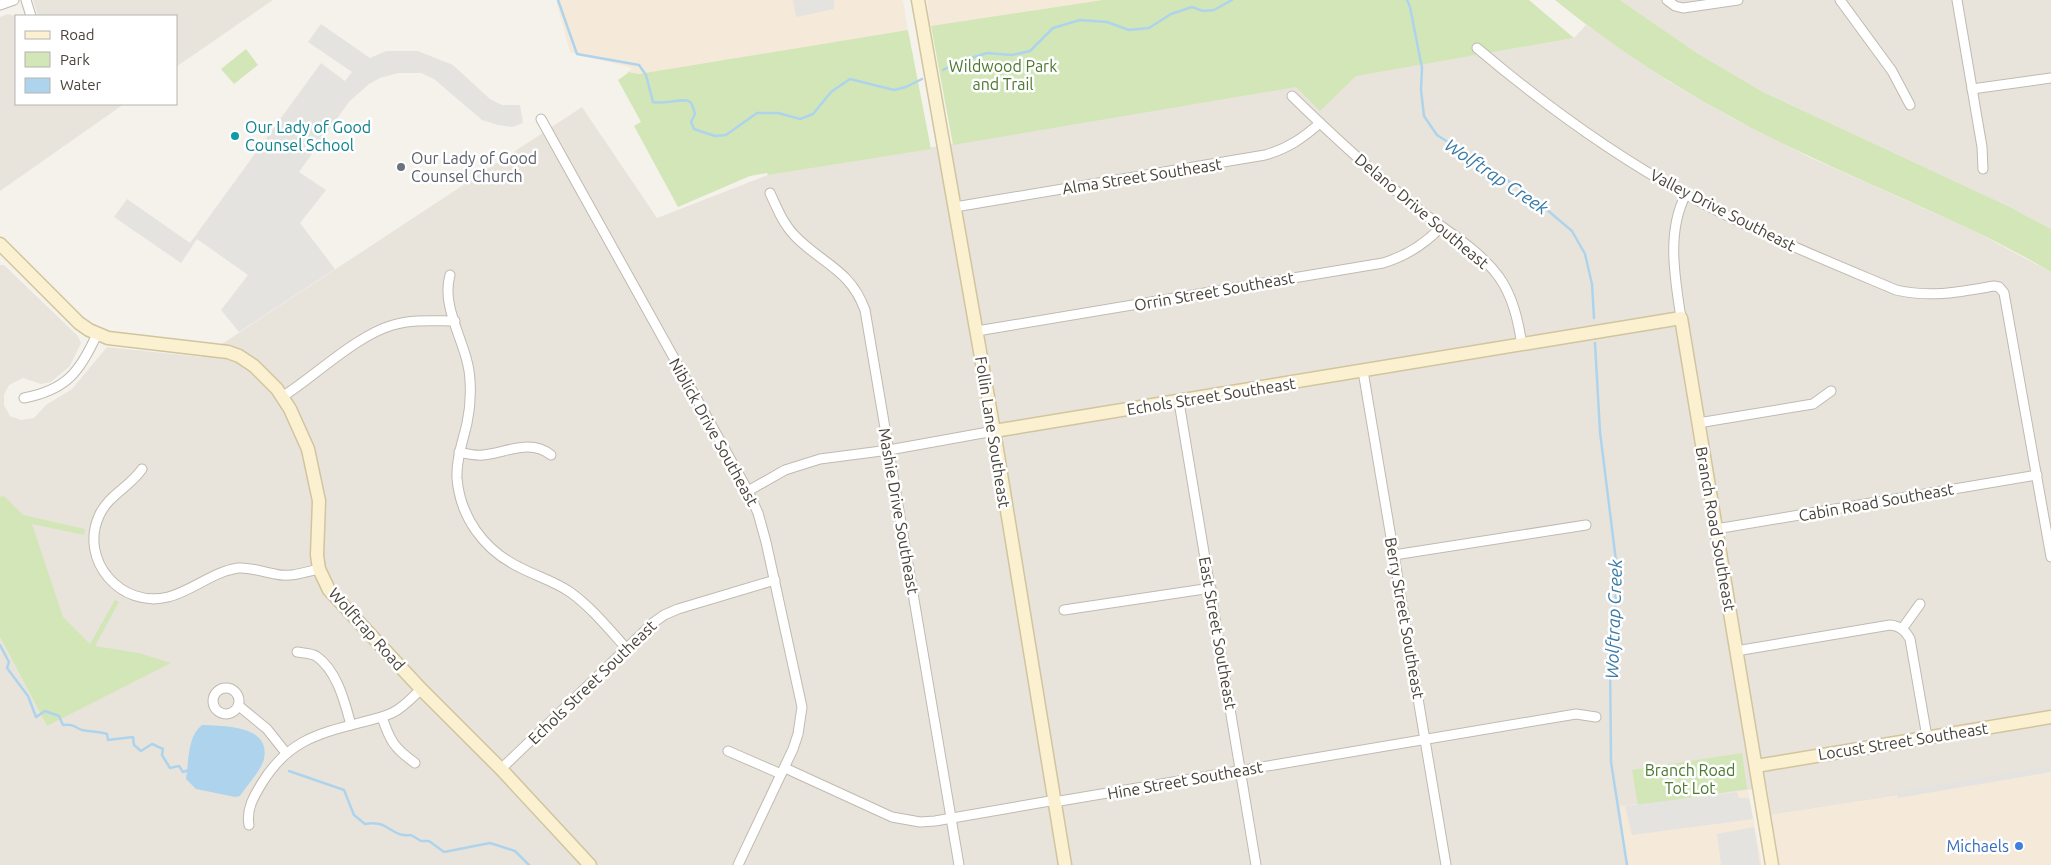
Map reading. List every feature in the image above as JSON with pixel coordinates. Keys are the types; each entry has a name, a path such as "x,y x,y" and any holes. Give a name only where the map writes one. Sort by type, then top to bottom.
{"street":[{"path":"0,5 14,0"},
{"path":"26,0 31,15"},
{"name":"Follin Lane Southeast","path":"918,0 994,432 1065,865"},
{"path":"1667,3 1682,8 1690,8 1738,0"},
{"path":"1840,0 1892,71 1910,105"},
{"path":"1957,0 1982,147 1983,169"},
{"name":"Valley Drive Southeast","path":"1477,48 1520,84 1588,134 1686,194 1773,237 1896,290 1912,294 1937,295 1994,286 1999,287 2004,294 2036,475"},
{"path":"1972,89 2051,78"},
{"name":"Delano Drive Southeast","path":"1292,96 1402,195 1480,256 1499,277 1513,304 1522,345"},
{"name":"Niblick Drive Southeast","path":"541,119 748,491 761,523 802,707 798,734 783,771 738,865"},
{"name":"Alma Street Southeast","path":"955,207 1265,155 1280,151 1299,141 1320,123"},
{"name":"Mashie Drive Southeast","path":"770,193 780,215 793,234 805,246 846,277 860,296 865,310 959,865"},
{"name":"Branch Road Southeast","path":"1686,194 1677,213 1674,274 1772,865"},
{"name":"Orrin Street Southeast","path":"976,331 1383,263 1412,251 1430,239 1441,226"},
{"name":"Wolftrap Road","path":"0,245 79,323 97,334 108,338 228,352 239,356 265,376 290,409 308,449 319,501 319,568 329,590 421,689 501,769 590,865"},
{"path":"450,275 448,300 466,356 470,380 468,421 459,452 457,477 462,503 476,532 486,544 508,561 570,592 626,648"},
{"name":"Echols Street Southeast","path":"748,491 767,479 800,464 820,459 889,450 1681,318"},
{"path":"282,397 381,329 417,321 455,321"},
{"path":"24,398 50,391 72,377 87,357 97,334"},
{"name":"Berry Street Southeast","path":"1363,371 1446,865"},
{"path":"1698,423 1813,404 1832,392"},
{"name":"East Street Southeast","path":"1179,402 1256,865"},
{"path":"459,452 480,455 526,446 542,449 551,455"},
{"path":"142,469 131,483 108,501 101,510 95,528 94,549 101,569 116,586 127,593 148,599 168,597 238,568 286,576 319,568"},
{"path":"2036,475 2051,557"},
{"name":"Cabin Road Southeast","path":"1716,529 2036,475"},
{"path":"1394,554 1586,525"},
{"name":"Echols Street Southeast","path":"501,769 626,648 664,615 678,609 775,580"},
{"path":"1064,610 1211,588"},
{"path":"1902,629 1920,604"},
{"path":"1736,651 1890,625 1902,629 1910,639 1927,737"},
{"path":"297,652 317,657 326,666 341,692 352,725"},
{"path":"249,825 248,818 254,796 267,774 286,753 309,738 382,717 404,706 421,689"},
{"path":"239,706 267,729 286,753"},
{"name":"Hine Street Southeast","path":"728,751 783,771 892,817 920,822 1164,785 1240,770 1576,714 1596,716"},
{"path":"382,717 393,744 398,751 415,763"},
{"name":"Locust Street Southeast","path":"1756,766 2051,717"}],"shaded area":[{"path":"33,0 273,0 178,66 178,15 38,15"},
{"path":"556,0 903,0 908,31 639,75 627,73 632,68 570,52"},
{"path":"793,0 834,0 834,9 796,17"},
{"path":"927,0 1111,0 930,27"},
{"path":"1620,0 2051,0 2051,229 2008,206 1763,92 1697,53"},
{"path":"8,14 15,16 15,105 123,105 0,191 0,17"},
{"path":"321,24 370,58 386,51 418,51 453,65 490,99 502,105 520,105 523,123 512,127 482,120 434,79 421,73 398,73 380,78 369,84 349,102 299,172 326,190 300,223 335,269 239,332 221,310 248,275 197,239 181,263 114,217 127,199 190,243 321,63 345,81 352,72 308,42"},
{"path":"1586,25 1671,83 1732,118 1809,157 1970,229 2051,272 2051,772 1771,815 1767,787 1737,792 1628,865 0,865 0,637 47,726 0,530 0,265 4,265 78,336 81,343 70,366 51,382 41,384 23,378 9,385 4,395 4,405 10,416 21,420 34,418 46,405 72,389 107,347 202,357 582,107 657,218 768,175 1574,38"},
{"path":"2051,766 2051,772 1898,798 1897,792"},
{"path":"2051,772 2051,865 1780,865 1771,815"},
{"path":"1748,790 1762,865 1627,865 1620,806"},
{"path":"1737,792 1739,798 1749,798 1753,819 1632,835 1625,806"},
{"path":"1754,827 1760,865 1721,865 1717,834"}],"green space":[{"name":"Wildwood Park and Trail","path":"1103,0 1529,0 1574,38 1356,76 1320,111 1296,87 953,145 931,26"},
{"path":"1555,0 1620,0 1697,53 1763,92 2008,206 2051,229 2051,272 1962,225 1775,140 1709,105 1615,45"},
{"name":"Wildwood Park and Trail","path":"908,30 931,149 768,175 767,173 750,176 678,207 634,126 641,122 618,80 627,72 639,74"},
{"path":"246,49 258,65 234,84 221,69"},
{"path":"4,496 23,515 85,529 84,535 32,524 63,617 90,644 115,600 119,602 95,646 139,653 171,663 47,726 0,637 0,497"},
{"name":"Branch Road Tot Lot","path":"1742,753 1747,789 1638,806 1632,770"}],"water":[{"path":"202,725 233,727 253,734 260,739 264,748 263,763 240,796 235,797 196,789 186,779 191,742"}],"waterway":[{"name":"Wolftrap Creek","path":"558,0 577,54 639,65 646,75 653,102 662,103 684,100 690,102 695,114 691,122 694,129 715,136 726,135 757,113 778,113 800,119 813,114 831,92 850,79 894,90 906,87 922,79"},
{"name":"Wolftrap Creek","path":"943,70 956,63 987,53 1012,55 1030,51 1053,28 1080,20 1107,22 1129,30 1149,28 1171,14 1192,7 1203,11 1214,10 1232,0"},
{"name":"Wolftrap Creek","path":"1407,0 1422,68 1421,90 1424,116 1437,135 1527,193 1572,231 1585,254 1592,284 1594,318"},
{"name":"Wolftrap Creek","path":"1595,343 1600,432 1616,561 1615,650 1610,657 1611,762 1627,865"},
{"path":"0,645 9,662 7,668 28,696 36,717 45,711 59,716 63,725 72,725 82,730 101,732 107,734 108,740 133,737 134,745 141,751 152,744 163,749 162,755 170,768 179,766 183,772 189,770"},
{"path":"289,771 344,790 354,815 365,824 379,824 399,834 411,835 421,841 429,841 444,852 490,843 515,851 529,865"}],"place":[{"name":"Our Lady of Good Counsel School","path":"235,136"},
{"name":"Our Lady of Good Counsel Church","path":"401,167"},
{"name":"Michaels","path":"2019,846"}]}
